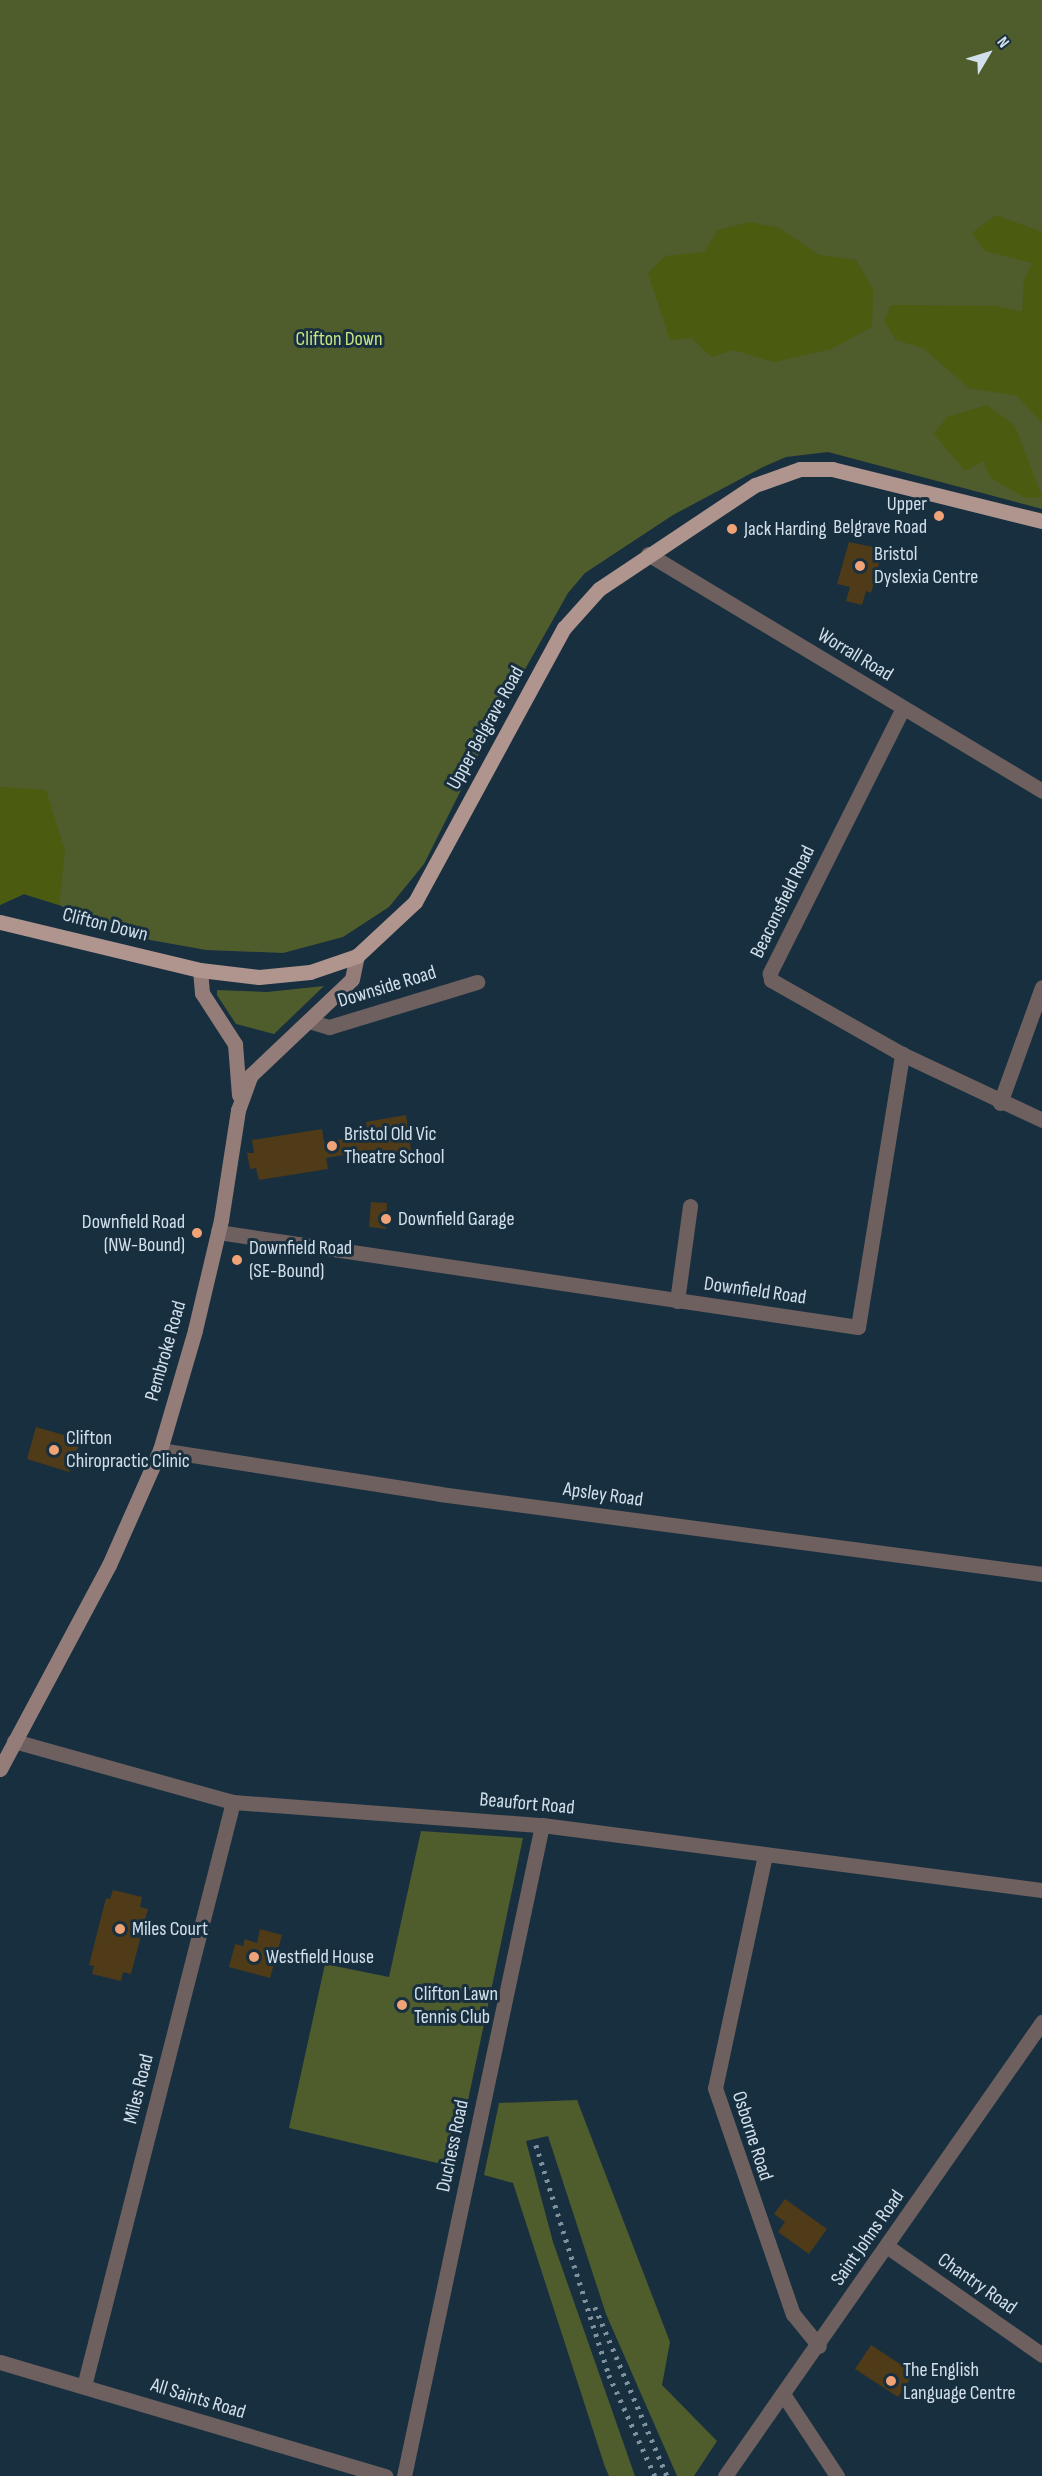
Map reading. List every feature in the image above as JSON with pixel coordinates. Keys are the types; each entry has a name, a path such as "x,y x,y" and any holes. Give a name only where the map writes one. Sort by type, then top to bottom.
{"main road":[{"name":"Upper Belgrave Road","path":"357,956 415,902 564,628 599,589 648,554 755,485 800,469 850,472 1042,521"},
{"name":"Clifton Down","path":"0,923 200,970 259,977 310,972 357,956"},
{"name":"Pembroke Road","path":"0,1769 109,1565 160,1450 218,1232 238,1110 250,1075 352,979 357,956"},
{"path":"200,970 202,993 235,1044 238,1110"}],"street":[{"name":"Worrall Road","path":"648,554 1042,791"},
{"name":"Beaconsfield Road","path":"902,1054 771,980 770,973 903,708"},
{"name":"Downside Road","path":"309,1021 329,1027 477,982"},
{"path":"1000,1103 1042,987"},
{"path":"902,1054 1000,1103 1042,1120"},
{"name":"Downfield Road","path":"218,1232 858,1327 902,1054"},
{"path":"677,1301 690,1206"},
{"name":"Apsley Road","path":"160,1450 440,1494 1042,1574"},
{"name":"Beaufort Road","path":"14,1741 233,1802 542,1825 1042,1890"},
{"name":"Miles Road","path":"84,2386 233,1802"},
{"name":"Duchess Road","path":"404,2476 542,1825"},
{"name":"Osborne Road","path":"765,1855 715,2088 793,2314 819,2346"},
{"name":"Saint Johns Road","path":"725,2476 819,2346 1042,2022"},
{"name":"Chantry Road","path":"888,2247 1042,2355"},
{"name":"All Saints Road","path":"0,2362 385,2476"},
{"path":"783,2394 837,2476"}],"green space":[{"name":"Clifton Down","path":"0,0 1042,0 1042,509 828,452 786,457 673,515 585,573 568,593 493,726 424,864 389,907 343,937 283,953 206,950 117,934 59,905 24,894 0,905"},
{"path":"996,215 1042,232 1042,423 1017,396 969,388 923,348 896,340 884,321 891,305 997,306 1022,312 1024,280 1032,263 985,251 972,233"},
{"path":"750,222 779,228 819,255 856,260 873,289 872,327 831,349 774,362 733,350 712,357 691,338 670,340 648,273 666,256 704,252 718,230"},
{"path":"987,405 1015,426 1042,497 1025,498 990,477 983,461 965,471 934,434 947,417"},
{"path":"0,787 46,790 65,851 59,905 24,894 0,905"},
{"path":"324,986 274,1034 236,1024 217,995 217,990 267,992"},
{"name":"Clifton Lawn Tennis Club","path":"421,1831 523,1838 454,2167 289,2128 325,1964 389,1977"},
{"path":"577,2100 670,2342 662,2385 717,2441 694,2476 677,2476 606,2314 548,2136 526,2141 553,2242 635,2476 609,2476 513,2183 484,2175 499,2103"}],"building":[{"name":"Bristol Dyslexia Centre","path":"849,542 883,549 871,593 866,591 862,605 846,601 850,587 837,584"},
{"name":"Bristol Old Vic Theatre School","path":"406,1115 412,1156 373,1162 372,1150 326,1158 328,1169 259,1180 256,1168 250,1169 247,1153 254,1153 252,1140 322,1129 324,1142 368,1135 366,1122"},
{"path":"371,1202 387,1203 386,1229 369,1227"},
{"name":"Clifton Chiropractic Clinic","path":"36,1427 81,1440 69,1472 27,1459"},
{"name":"Miles Court","path":"113,1890 142,1897 140,1907 148,1909 131,1974 123,1972 121,1981 92,1974 94,1966 89,1965 106,1898 110,1899"},
{"name":"Westfield House","path":"260,1929 282,1935 270,1978 229,1967 235,1944 243,1946 245,1939 257,1943"},
{"path":"785,2199 827,2229 809,2254 778,2232 785,2222 774,2214"},
{"name":"The English Language Centre","path":"871,2345 914,2373 898,2397 855,2369"}],"railway":[{"path":"536,2145 609,2375 655,2476"},
{"path":"595,2307 667,2476"}],"place":[{"name":"Upper Belgrave Road","path":"939,516"},
{"name":"Jack Harding","path":"732,529"},
{"name":"Bristol Dyslexia Centre","path":"860,566"},
{"name":"Bristol Old Vic Theatre School","path":"332,1146"},
{"name":"Downfield Garage","path":"386,1219"},
{"name":"Downfield Road (NW-Bound)","path":"197,1233"},
{"name":"Downfield Road (SE-Bound)","path":"237,1260"},
{"name":"Clifton Chiropractic Clinic","path":"54,1450"},
{"name":"Miles Court","path":"120,1929"},
{"name":"Westfield House","path":"254,1957"},
{"name":"Clifton Lawn Tennis Club","path":"402,2005"},
{"name":"The English Language Centre","path":"891,2381"}]}
